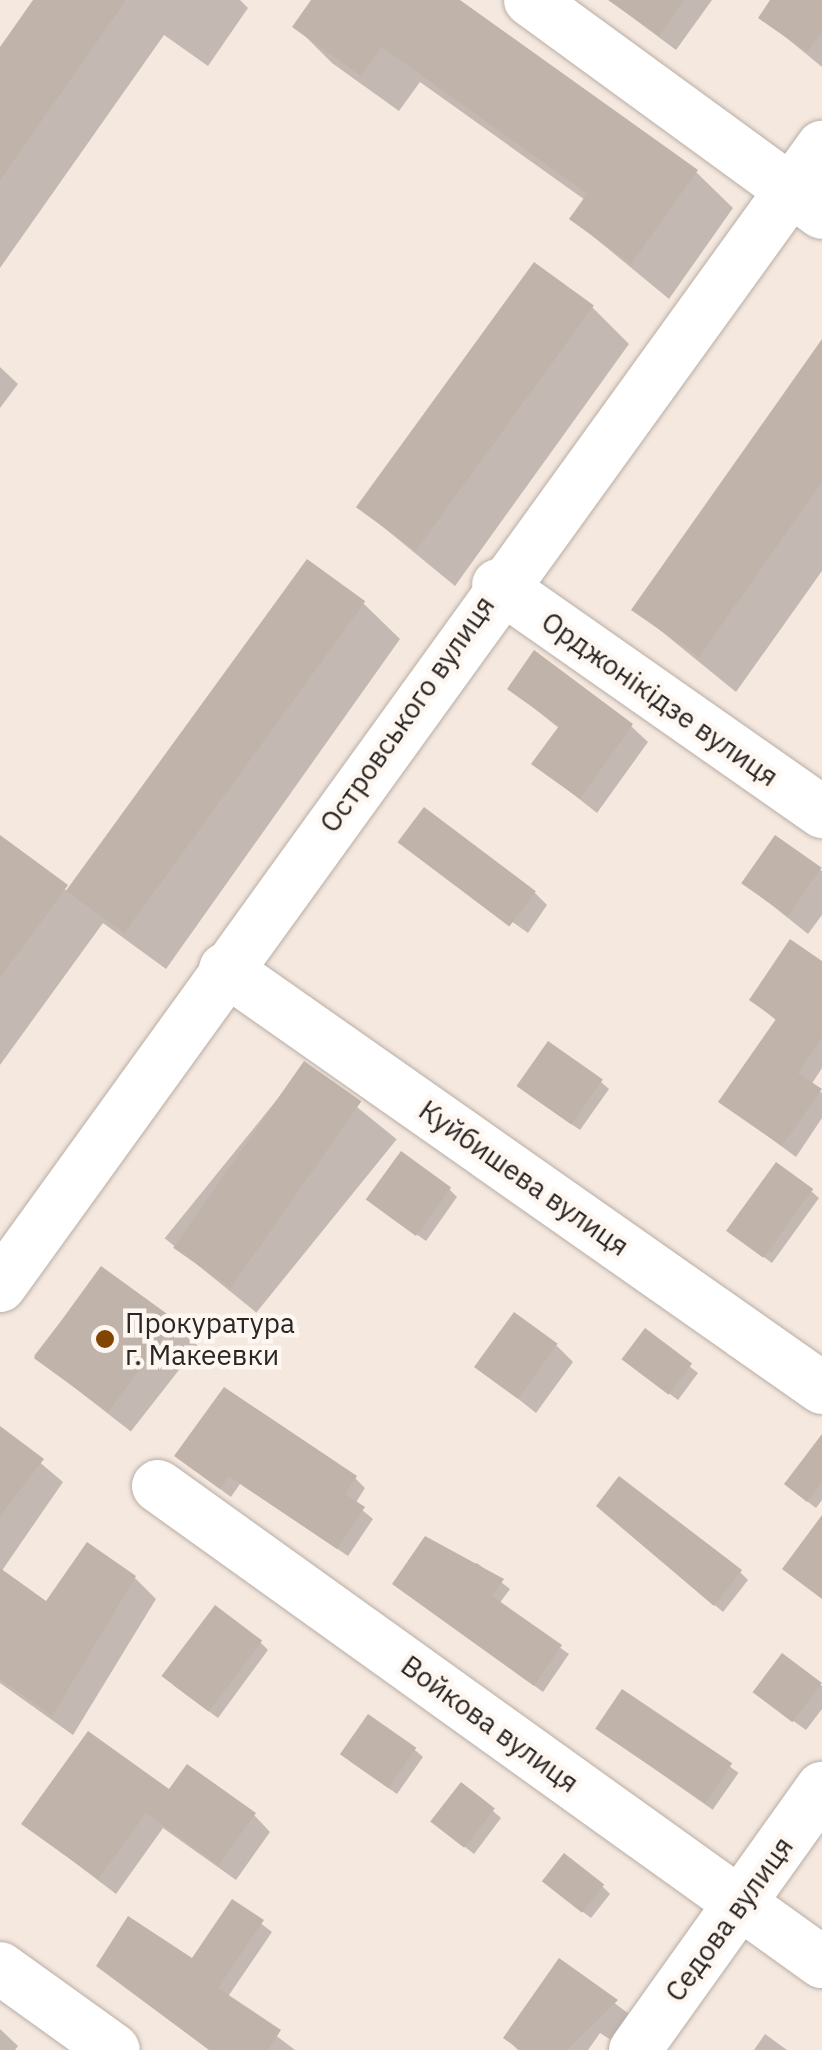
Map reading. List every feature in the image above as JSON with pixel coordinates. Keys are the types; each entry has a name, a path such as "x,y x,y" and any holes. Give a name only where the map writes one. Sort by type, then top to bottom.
{"street":[{"path":"530,0 806,202"},
{"name":"Островського вулиця","path":"0,1286 498,585 806,202 822,147"},
{"name":"Орджонікідзе вулиця","path":"498,585 822,812"},
{"name":"Куйбишева вулиця","path":"225,969 822,1388"},
{"name":"Войкова вулиця","path":"158,1486 822,1962"},
{"name":"Седова вулиця","path":"635,2050 822,1788"},
{"path":"0,1968 61,2035 114,2050"}],"building":[{"path":"33,0 126,0 0,180 0,47"},
{"path":"311,0 460,0 698,170 631,264 569,219 587,194 382,47 361,76 292,27"},
{"path":"608,0 684,0 659,36"},
{"path":"770,0 822,0 822,32 807,52 758,18"},
{"path":"534,262 594,305 416,551 356,507"},
{"path":"822,339 822,482 699,657 631,610"},
{"path":"307,559 365,601 124,933 66,891"},
{"path":"534,650 633,724 580,799 531,764 559,726 507,689"},
{"path":"424,807 536,891 509,926 398,842"},
{"path":"0,835 68,885 0,978"},
{"path":"775,835 822,868 788,916 741,883"},
{"path":"790,939 822,961 822,1038 798,1073 822,1089 782,1146 718,1102 776,1019 749,1000"},
{"path":"548,1041 603,1079 571,1124 516,1086"},
{"path":"304,1061 361,1101 231,1288 173,1248"},
{"path":"401,1151 451,1187 416,1236 366,1200"},
{"path":"776,1162 813,1189 763,1258 726,1231"},
{"name":"Прокуратура г. Макеевки","path":"101,1266 175,1320 108,1412 34,1358"},
{"path":"514,1312 558,1344 518,1399 474,1367"},
{"path":"645,1328 692,1364 669,1395 622,1359"},
{"path":"224,1387 357,1476 345,1494 365,1507 337,1549 229,1476 220,1489 174,1456"},
{"path":"0,1426 44,1459 0,1516"},
{"path":"822,1434 822,1482 807,1502 784,1484"},
{"path":"619,1476 742,1570 714,1606 596,1506"},
{"path":"822,1515 822,1599 782,1569"},
{"path":"425,1536 504,1579 492,1596 562,1645 534,1686 392,1584"},
{"path":"87,1542 136,1576 52,1716 0,1679 0,1568 46,1601"},
{"path":"215,1605 262,1641 209,1712 161,1676"},
{"path":"782,1653 822,1683 792,1722 753,1692"},
{"path":"622,1689 732,1763 705,1803 595,1729"},
{"path":"368,1714 416,1748 388,1788 340,1754"},
{"path":"88,1731 169,1789 187,1764 256,1813 218,1865 146,1813 98,1879 21,1824"},
{"path":"461,1782 495,1808 464,1848 430,1821"},
{"path":"564,1853 604,1884 582,1913 542,1881"},
{"path":"232,1899 264,1920 218,1988 281,2030 268,2050 209,2050 96,1966 128,1916 192,1958"},
{"path":"559,1958 618,2000 567,2050 520,2050 503,2038"}],"place":[{"name":"Прокуратура г. Макеевки","path":"105,1339"}]}
